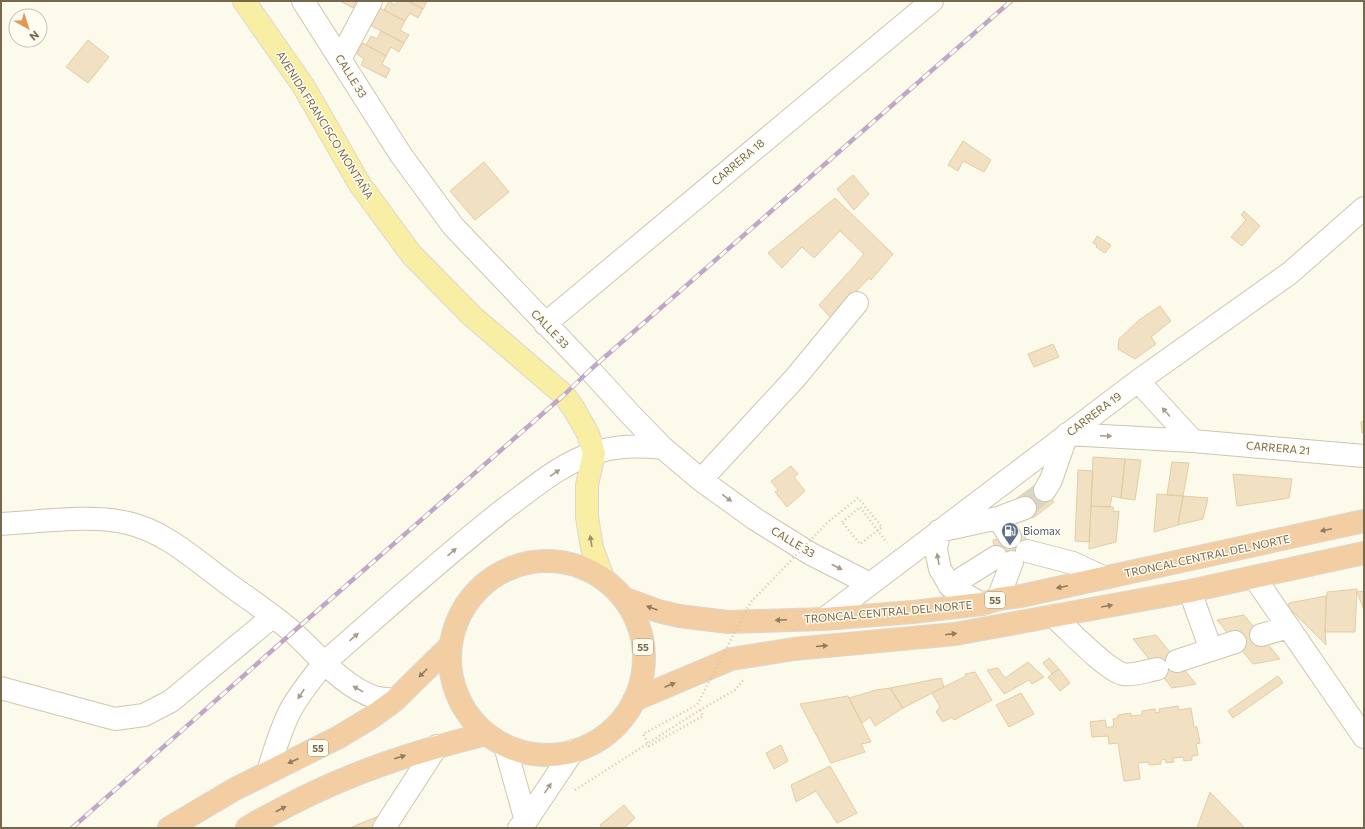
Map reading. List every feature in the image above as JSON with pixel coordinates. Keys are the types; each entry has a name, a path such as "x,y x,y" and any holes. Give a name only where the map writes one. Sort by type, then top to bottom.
{"highway":[{"name":"TRONCAL CENTRAL DEL NORTE","path":"623,598 658,611 700,620 728,622 824,619 913,612 990,602 1021,596 1364,521"},
{"name":"55","path":"634,700 731,659 794,649 954,634 1190,591 1364,553"},
{"name":"55","path":"547,561 566,563 585,569 603,578 623,598 632,610 638,625 644,655 643,671 640,686 634,700 627,712 609,732 586,747 573,751 556,754 521,752 505,746 486,734 464,709 452,678 450,662 451,645 456,626 464,608 491,579 508,569 527,563 547,561"},
{"name":"55","path":"169,828 235,789 339,737 372,717 395,700 451,645"},
{"path":"258,826 310,793 351,775 391,760 437,746 486,734"}],"main road":[{"name":"AVENIDA FRANCISCO MONTAÑA","path":"244,1 304,87 359,183 411,254 472,316 564,395 574,409 588,434 594,453 587,485 587,517 592,548 603,578"}],"street":[{"name":"CALLE 33","path":"303,1 401,155 453,226 663,448 701,480 755,519 811,554 870,584"},
{"path":"340,59 371,1"},
{"name":"CARRERA 18","path":"545,324 932,1"},
{"name":"CARRERA 19","path":"824,619 1138,381 1290,273 1364,208"},
{"path":"701,480 796,377 857,303"},
{"path":"1138,381 1193,441"},
{"path":"1044,490 1051,480 1067,434"},
{"name":"CARRERA 21","path":"1067,434 1193,441 1364,456"},
{"path":"268,772 277,741 290,712 324,662 481,527 530,489 566,465 594,453 618,447 641,446 663,448"},
{"path":"1012,557 990,602 950,586 940,569 936,550 939,531 998,518 1025,508"},
{"path":"998,518 1010,537"},
{"path":"1,524 95,519 128,522 153,532 176,546 293,632 324,662 357,689 375,697 395,700"},
{"path":"950,586 1012,557 1073,563 1105,578"},
{"path":"1254,576 1364,737"},
{"path":"1190,591 1212,650"},
{"path":"1053,616 1116,672 1131,674 1157,669"},
{"path":"1,688 115,719 144,715 171,700 272,617"},
{"path":"1261,635 1289,627"},
{"path":"1177,661 1235,642"},
{"path":"384,828 437,746"},
{"path":"505,746 522,824"},
{"path":"522,824 573,751"}],"path":[{"path":"700,710 703,716 649,746 643,734 697,705 750,603 828,522 858,498 882,527 860,544 842,522 860,507 901,561"},
{"path":"572,791 700,710 735,690 750,669 755,655"}],"building":[{"path":"340,1 356,1 353,8"},
{"path":"389,1 395,5 398,1 408,1 423,9 418,18 410,13 405,21 384,10"},
{"path":"408,1 427,1 423,9"},
{"path":"378,7 405,21 400,30 409,35 404,43 368,24"},
{"path":"381,31 404,43 399,52 391,47 386,56 366,45 371,36 377,39"},
{"path":"88,40 109,57 88,83 66,67"},
{"path":"363,43 386,56 382,64 390,69 386,78 361,65 364,59 357,54"},
{"path":"963,141 991,160 984,172 963,161 958,171 948,165"},
{"path":"484,162 509,192 475,220 450,191"},
{"path":"853,175 869,194 854,210 837,189"},
{"path":"835,198 893,254 871,280 869,278 831,318 819,305 864,254 840,231 814,258 802,247 782,268 768,253"},
{"path":"1244,211 1260,226 1242,246 1231,237 1246,220 1241,215"},
{"path":"1097,236 1111,245 1105,253 1093,243"},
{"path":"1160,306 1171,321 1151,337 1156,344 1135,359 1118,349 1119,339 1139,320"},
{"path":"1053,344 1059,357 1034,367 1028,354"},
{"path":"1364,421 1364,433 1362,433 1361,422"},
{"path":"1093,457 1125,459 1121,498 1112,496 1110,507 1091,506"},
{"path":"1125,459 1141,460 1135,500 1121,498"},
{"path":"1172,462 1189,463 1183,496 1167,495"},
{"path":"791,466 798,474 794,477 805,491 787,507 775,492 778,490 771,481"},
{"path":"1078,470 1093,471 1089,542 1075,541"},
{"path":"1233,474 1292,479 1289,498 1237,506"},
{"name":"Biomax","path":"1038,483 1054,502 1033,518 1017,498"},
{"path":"1157,494 1183,496 1178,525 1154,532"},
{"path":"1183,496 1208,498 1203,519 1178,525"},
{"path":"1091,506 1113,507 1114,512 1119,511 1116,542 1089,549"},
{"name":"Biomax","path":"1025,534 1028,559 996,557 993,540"},
{"path":"1357,589 1355,632 1325,632 1327,592"},
{"path":"1364,591 1364,610 1357,592"},
{"path":"1326,596 1326,645 1288,607 1289,603"},
{"path":"1244,615 1280,659 1253,664 1217,620"},
{"path":"1156,635 1196,684 1172,688 1133,639"},
{"path":"1049,658 1059,669 1052,674 1043,663"},
{"path":"1028,662 1044,677 1032,684 1029,680 1004,694 987,670 998,668 1005,678"},
{"path":"1059,669 1070,683 1060,691 1048,677"},
{"path":"975,672 992,700 954,720 952,717 943,722 936,712 940,707 932,693 966,676 965,674"},
{"path":"1278,676 1283,683 1233,718 1228,711"},
{"path":"941,678 944,687 903,708 890,688"},
{"path":"890,688 903,708 875,726 870,717 862,723 849,698 876,690"},
{"path":"1021,693 1034,714 1009,727 996,705"},
{"path":"848,696 871,742 861,744 865,752 831,763 800,704"},
{"path":"1178,706 1179,710 1191,708 1194,727 1197,727 1200,743 1196,744 1198,755 1192,756 1192,760 1184,761 1183,757 1173,758 1174,762 1166,763 1165,759 1161,760 1161,764 1149,765 1149,762 1138,763 1140,779 1124,781 1118,743 1109,744 1108,736 1092,737 1090,722 1105,720 1107,728 1114,726 1113,719 1118,718 1118,715 1131,713 1131,716 1142,715 1142,711 1155,709 1155,713 1160,712 1159,709"},
{"path":"781,745 788,761 774,769 766,753"},
{"path":"830,766 857,813 837,823 816,791 796,802 791,785"},
{"path":"1210,792 1245,828 1197,828"},
{"path":"624,805 635,818 624,828 602,828 600,825"},
{"path":"379,816 384,828 352,828 352,827"}],"tunnel":[{"path":"1025,508 1045,490"}],"railway":[{"path":"72,828 564,395 590,370 1011,1"}],"place":[{"name":"Biomax","path":"1010,546"}]}
